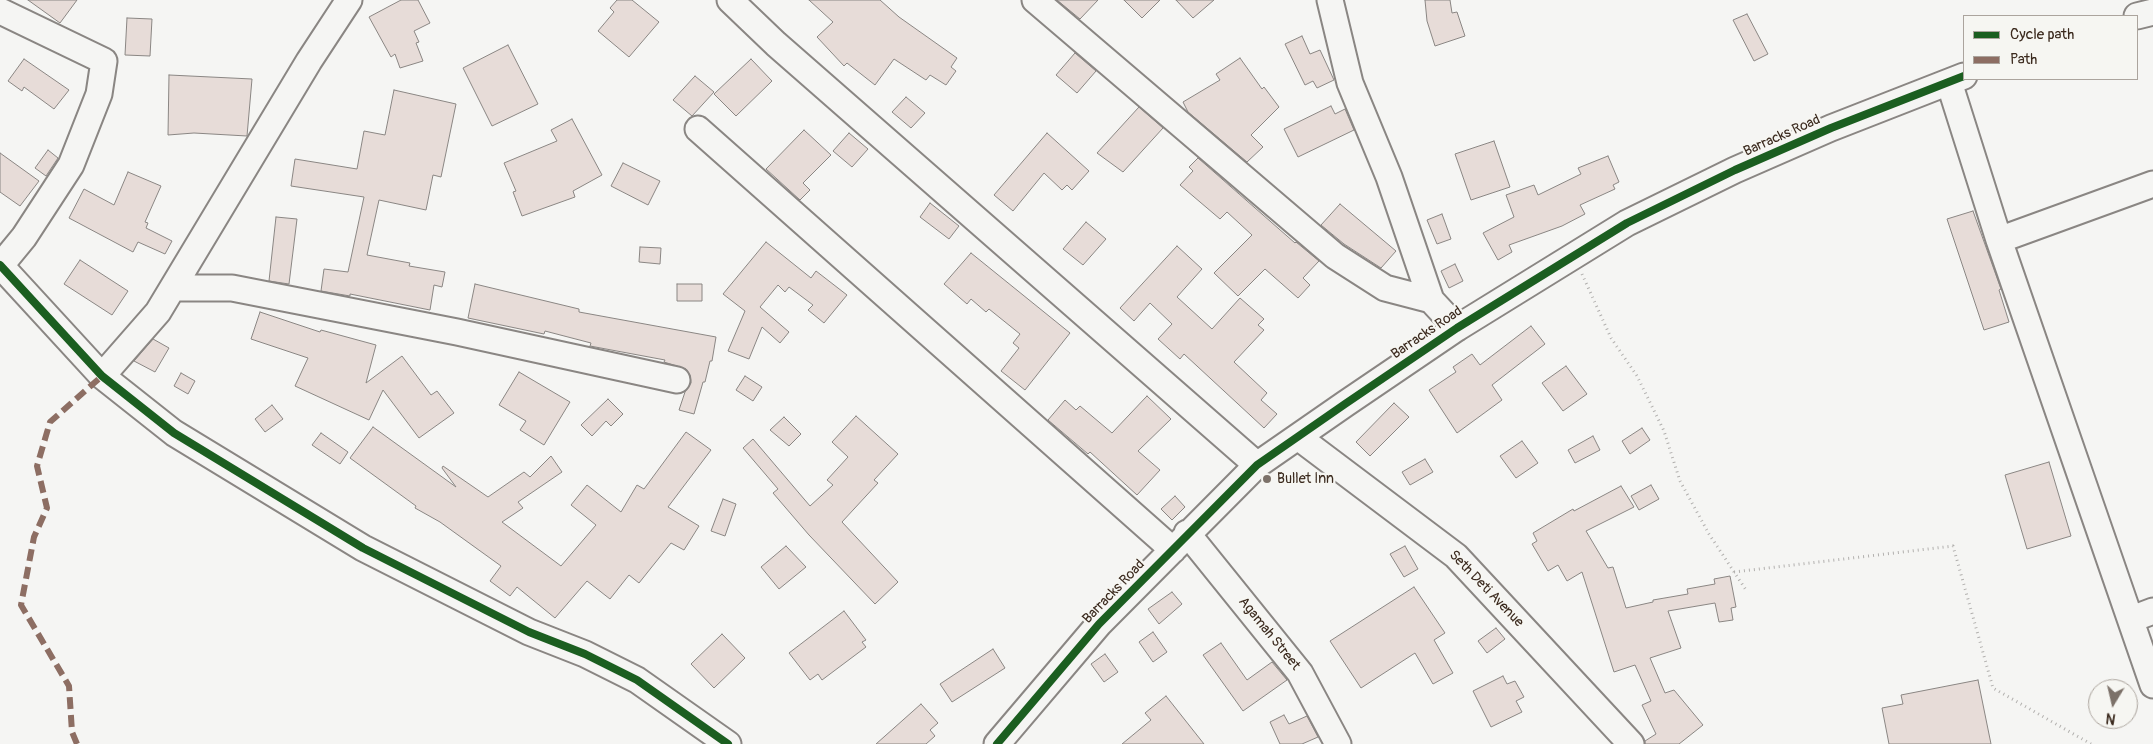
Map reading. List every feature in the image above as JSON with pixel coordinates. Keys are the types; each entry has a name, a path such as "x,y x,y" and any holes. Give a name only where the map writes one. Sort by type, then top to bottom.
{"street":[{"path":"102,376 158,312 348,0"},
{"path":"730,0 783,51 1257,465"},
{"path":"1034,0 1335,256 1385,288 1431,300"},
{"path":"1330,0 1350,83 1389,177 1431,300 1457,328"},
{"path":"0,11 104,61 99,94 71,165 24,237 0,265 102,376 174,433 362,548 529,632 585,654 637,680 728,744"},
{"path":"2138,16 2153,12"},
{"path":"1957,79 1999,240 2142,615 2153,685"},
{"name":"Barracks Road","path":"996,744 1099,624 1257,465 1457,328 1627,223 1735,170 1831,128 1957,79"},
{"name":"Agamah Street","path":"698,129 1180,541 1300,673 1338,744"},
{"path":"1999,240 2153,184"},
{"path":"173,288 232,288 457,332 676,380"},
{"name":"Seth Deti Avenue","path":"1298,437 1456,556 1631,744"}],"path":[{"path":"1574,255 1611,338 1637,376 1664,431 1680,480 1709,534 1746,590"},
{"path":"1734,572 1953,546 1993,688 2092,744"}],"building":[{"path":"28,0 77,0 60,23"},
{"path":"401,0 418,0 430,23 414,31 419,42 416,43 423,61 400,68 395,54 391,57 369,17"},
{"path":"617,0 632,0 659,22 629,57 598,31 614,12 610,8"},
{"path":"809,0 880,0 899,17 957,58 951,67 956,71 946,85 930,75 926,80 894,59 875,85 847,63 844,66 817,37 833,22"},
{"path":"1057,0 1098,0 1080,19"},
{"path":"1124,0 1160,0 1142,18"},
{"path":"1176,0 1214,0 1193,18"},
{"path":"1425,0 1450,0 1452,13 1457,12 1465,36 1435,46 1427,21"},
{"path":"1747,14 1768,54 1754,61 1733,20"},
{"path":"127,18 152,19 150,56 125,55"},
{"path":"1302,36 1310,54 1320,50 1334,80 1317,88 1313,81 1305,85 1285,44"},
{"path":"508,45 538,104 492,126 463,68"},
{"path":"1075,53 1096,71 1077,93 1056,75"},
{"path":"1240,58 1262,89 1264,87 1279,107 1251,135 1263,147 1247,162 1188,112 1183,102 1220,80 1216,74"},
{"path":"24,59 69,90 54,109 24,87 22,91 8,81"},
{"path":"751,59 772,81 736,116 714,94"},
{"path":"169,75 252,79 247,136 194,133 168,135"},
{"path":"695,76 714,92 692,116 673,100"},
{"path":"394,90 456,104 441,177 433,175 426,210 379,200 367,255 410,263 409,266 445,272 442,287 434,285 430,310 350,294 350,296 321,291 324,269 348,272 364,197 291,186 295,159 357,169 364,131 385,135"},
{"path":"906,97 925,113 911,128 892,112"},
{"path":"1331,106 1335,114 1345,109 1354,130 1298,157 1284,129"},
{"path":"1139,107 1163,128 1123,172 1097,153"},
{"path":"572,119 602,175 573,191 575,197 522,216 513,192 516,191 504,163 557,141 551,130"},
{"path":"804,130 831,155 803,183 810,190 800,200 766,169"},
{"path":"849,133 868,149 852,167 833,151"},
{"path":"1047,133 1089,171 1072,190 1067,185 1062,190 1044,173 1013,211 994,195"},
{"path":"1494,141 1510,187 1471,200 1455,154"},
{"path":"48,150 58,158 46,176 35,168"},
{"path":"0,153 39,181 20,206 0,192"},
{"path":"1608,156 1619,182 1613,185 1615,189 1580,205 1585,214 1562,226 1509,245 1512,252 1498,260 1483,233 1514,217 1506,195 1534,185 1538,195 1581,174 1578,168"},
{"path":"1198,158 1295,243 1319,261 1303,278 1310,285 1298,298 1265,269 1238,296 1214,273 1252,235 1227,212 1220,219 1180,185 1193,171 1189,167"},
{"path":"623,163 660,181 648,205 611,186"},
{"path":"128,172 161,186 145,222 148,223 146,228 172,241 165,254 138,242 133,252 69,218 84,189 114,205"},
{"path":"930,203 959,226 949,239 920,217"},
{"path":"1340,204 1396,251 1381,268 1344,244 1321,225"},
{"path":"1973,211 2001,289 1999,290 2009,322 1984,330 1947,219"},
{"path":"1442,214 1451,239 1437,244 1427,220"},
{"path":"276,217 297,219 289,284 269,281"},
{"path":"1086,222 1106,239 1083,265 1063,249"},
{"path":"766,242 811,278 816,271 847,295 824,323 808,310 813,305 789,287 785,292 778,285 760,307 789,332 780,343 762,327 749,359 728,351 745,311 723,294"},
{"path":"1177,246 1202,269 1177,297 1212,329 1240,298 1264,319 1258,325 1264,330 1234,362 1267,393 1261,400 1277,414 1264,428 1184,354 1180,359 1158,339 1172,324 1150,303 1134,321 1120,308"},
{"path":"640,247 661,248 660,264 639,262"},
{"path":"971,253 1070,333 1025,390 1001,371 1019,348 1013,343 1020,334 989,309 986,312 971,299 967,304 944,284"},
{"path":"80,260 128,291 112,315 64,284"},
{"path":"1455,264 1463,281 1449,288 1441,271"},
{"path":"475,284 579,309 579,312 716,337 712,361 710,361 694,414 679,410 685,392 691,383 690,375 686,369 664,362 665,360 590,346 591,343 545,331 544,334 468,318"},
{"path":"677,284 702,284 702,301 677,301"},
{"path":"260,312 320,332 321,330 376,345 366,383 402,356 431,395 437,391 454,413 419,438 383,390 369,420 295,386 308,358 251,339"},
{"path":"1531,326 1545,344 1492,385 1502,400 1457,433 1429,390 1456,372 1453,367 1472,354 1480,365"},
{"path":"153,339 169,348 155,372 134,361"},
{"path":"1566,366 1587,394 1563,411 1542,383"},
{"path":"519,372 570,402 544,445 520,430 526,421 499,405"},
{"path":"181,373 195,381 188,394 174,386"},
{"path":"745,376 762,387 753,401 736,390"},
{"path":"1147,396 1171,419 1138,451 1160,470 1137,495 1090,452 1088,454 1048,420 1065,400 1076,410 1080,406 1112,433"},
{"path":"608,399 623,414 611,426 606,421 592,436 581,425"},
{"path":"1394,403 1409,417 1370,456 1356,442"},
{"path":"272,405 283,419 265,432 255,419"},
{"path":"856,416 898,454 874,480 878,483 842,522 898,582 875,604 809,535 773,493 778,489 743,448 753,439 810,506 833,485 827,480 848,457 832,442"},
{"path":"784,417 801,434 789,446 770,430"},
{"path":"373,427 456,487 442,468 443,466 488,497 524,472 530,477 551,456 562,472 518,502 523,508 502,522 561,566 596,525 571,505 587,485 621,512 637,485 644,489 686,432 711,450 668,507 699,526 684,550 671,543 639,583 629,575 610,599 587,581 555,618 517,587 510,596 490,581 501,566 440,522 415,508 416,506 350,458"},
{"path":"1642,428 1650,440 1630,454 1622,441"},
{"path":"321,433 348,452 340,464 312,445"},
{"path":"1593,436 1600,450 1575,463 1568,450"},
{"path":"1522,441 1538,463 1516,478 1500,456"},
{"path":"1425,459 1433,472 1410,485 1402,472"},
{"path":"2049,462 2071,536 2027,549 2005,475"},
{"path":"1651,485 1659,499 1639,510 1631,496"},
{"path":"1621,486 1634,507 1586,531 1608,568 1613,567 1626,608 1653,602 1653,600 1688,594 1687,589 1715,584 1714,579 1730,576 1736,607 1731,608 1733,620 1719,622 1715,603 1668,611 1681,648 1650,658 1665,693 1674,690 1703,725 1679,744 1645,744 1645,741 1656,734 1642,705 1651,701 1635,665 1614,672 1582,572 1567,581 1558,565 1548,571 1532,544 1537,541 1533,533 1573,509 1574,511"},
{"path":"1175,496 1185,507 1172,520 1161,509"},
{"path":"723,499 736,504 725,536 711,531"},
{"path":"786,546 806,567 779,589 761,567"},
{"path":"1405,546 1418,569 1404,577 1390,554"},
{"path":"1414,587 1445,633 1434,640 1453,673 1433,684 1415,653 1361,688 1330,641"},
{"path":"1172,592 1182,604 1159,624 1148,609"},
{"path":"844,611 866,640 862,642 866,647 822,680 818,674 810,680 789,653"},
{"path":"1496,628 1505,639 1487,653 1478,641"},
{"path":"1153,632 1167,652 1153,662 1139,642"},
{"path":"722,634 745,658 714,688 691,664"},
{"path":"1221,643 1247,680 1272,662 1287,680 1243,711 1203,655"},
{"path":"993,649 1005,668 952,702 940,684"},
{"path":"1105,654 1118,672 1104,682 1091,664"},
{"path":"1503,676 1507,684 1515,681 1524,697 1516,701 1522,712 1491,727 1473,691"},
{"path":"1978,680 1991,744 1889,744 1882,708 1903,704 1901,695"},
{"path":"1166,696 1204,744 1122,744 1151,720 1145,713"},
{"path":"921,704 938,723 930,730 935,736 926,744 876,744"},
{"path":"1284,715 1289,724 1307,716 1318,737 1302,744 1280,744 1270,722"}],"marked path":[{"path":"77,744 72,732 69,686 21,605 34,537 47,508 37,466 50,422 102,376"}],"cycle path":[{"path":"997,744 1099,624 1257,465 1345,404 1457,328 1627,223 1735,170 1831,128 1963,76"},
{"path":"0,265 102,376 174,433 363,548 529,632 585,654 637,680 728,744"}],"place":[{"name":"Bullet Inn","path":"1267,479"}]}
